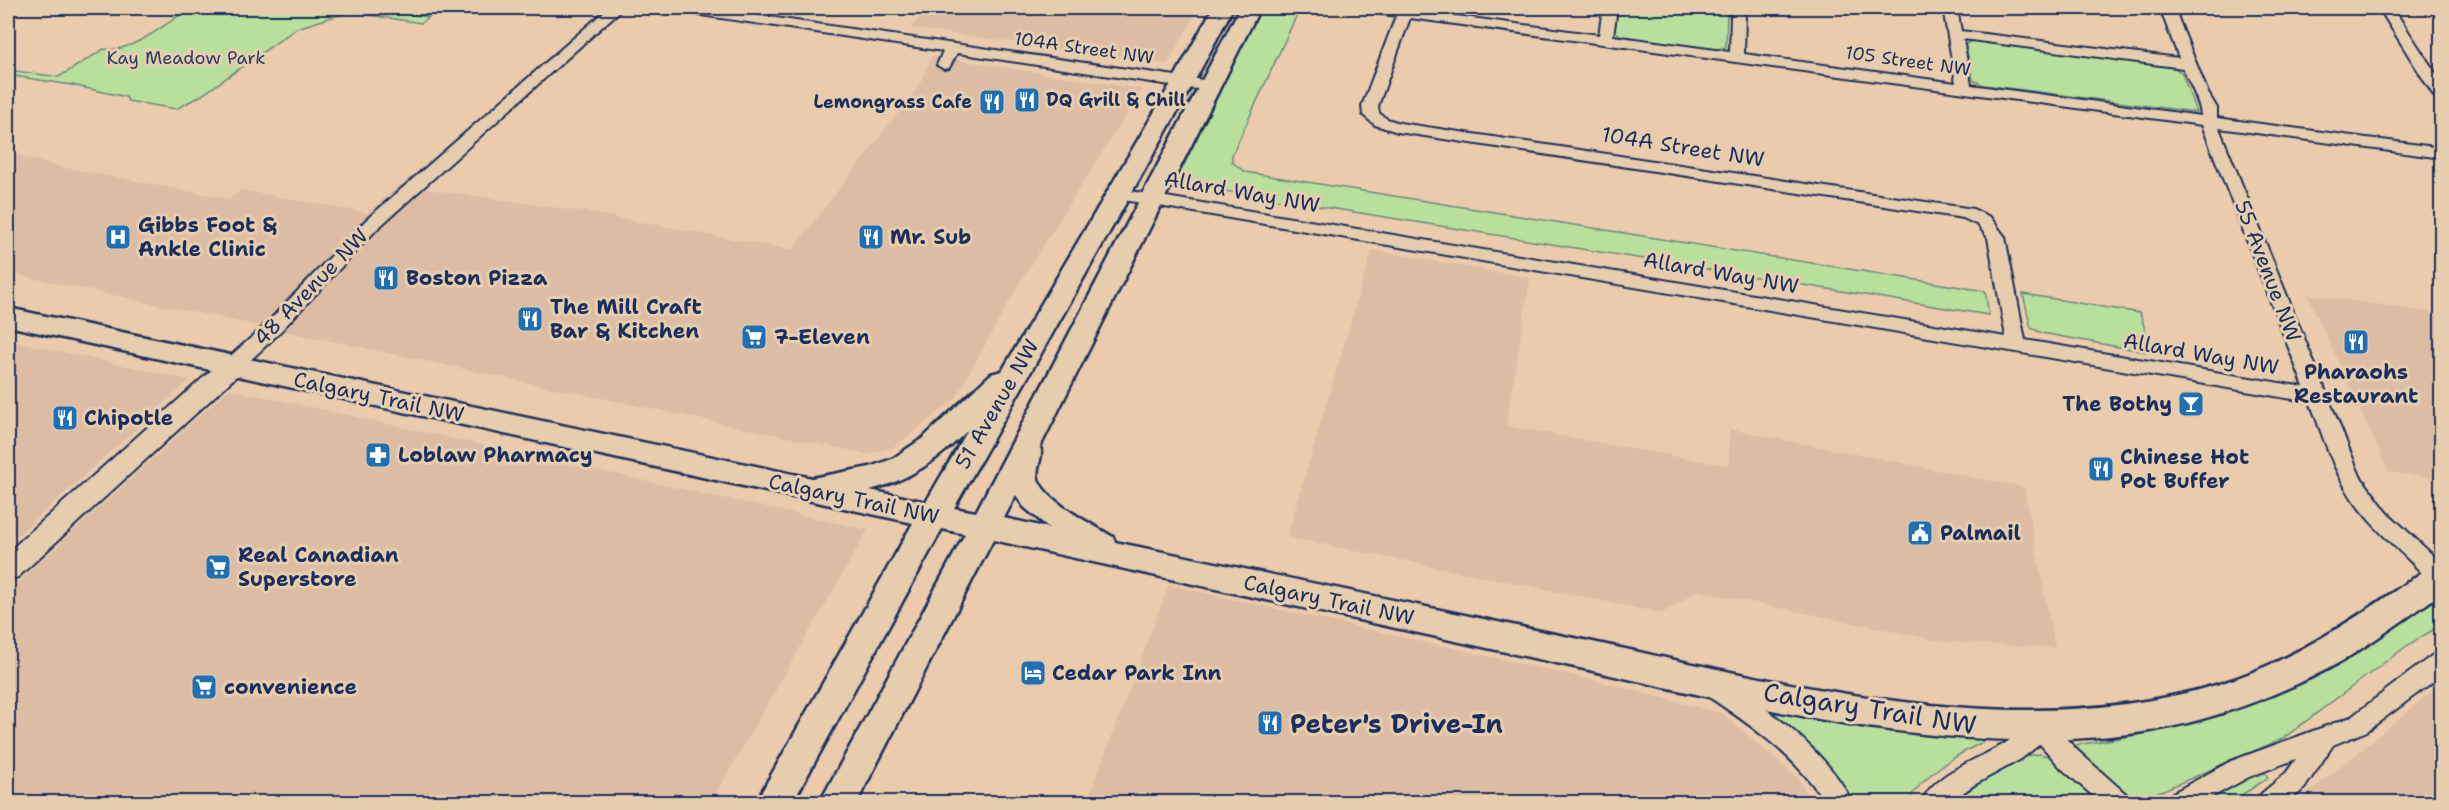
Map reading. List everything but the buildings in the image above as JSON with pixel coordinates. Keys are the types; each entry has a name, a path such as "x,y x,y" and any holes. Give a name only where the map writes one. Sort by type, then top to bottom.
{"main road":[{"name":"51 Avenue NW","path":"774,802 933,516 1183,82 1223,8"},
{"name":"51 Avenue NW","path":"838,802 984,528 1250,8"},
{"name":"Calgary Trail NW","path":"8,317 984,528 1701,679 1892,716 1973,725 2040,727 2102,724 2196,705 2291,672 2343,643 2441,575"},
{"path":"804,488 878,476 908,463 949,431 981,398 1019,365"},
{"path":"1032,432 1022,467 1023,478 1029,492 1046,508 1113,554"}],"street":[{"name":"48 Avenue NW","path":"8,569 269,332 372,224 616,8"},
{"name":"104A Street NW","path":"681,8 1210,86"},
{"name":"105 Street NW","path":"1370,8 1405,10 1605,40 2442,153"},
{"path":"1605,40 1610,8"},
{"path":"1734,8 1738,15 1737,57"},
{"path":"1950,8 1964,88"},
{"name":"55 Avenue NW","path":"2167,8 2211,113 2209,122 2355,486 2389,526 2441,575"},
{"path":"2386,8 2442,96"},
{"name":"104A Street NW","path":"1405,10 1370,106 1371,115 1375,118 1398,127 1958,211 1984,221 1996,237 2017,346"},
{"path":"1954,33 2189,64"},
{"path":"944,65 951,48"},
{"name":"Allard Way NW","path":"1118,194 2317,396"},
{"path":"2180,802 2240,769 2359,724 2442,662"},
{"name":"Calgary Trail NW","path":"1701,679 1786,740 1824,778 1839,802"},
{"path":"2040,727 2070,760 2117,802"},
{"name":"Calgary Trail NW","path":"1934,802 1947,788 1962,778 2025,744 2040,727"},
{"path":"2270,802 2295,781 2324,738"}],"shaded area":[{"path":"929,8 1199,8 1168,63 1159,63 911,28"},
{"path":"932,56 1142,89 1017,287 955,399 893,448 867,454 8,273 8,153 52,165 229,199 241,190 367,213 400,185 591,213 792,250 919,86"},
{"path":"1372,250 1530,278 1506,426 1729,466 1729,429 2024,487 2055,648 1945,642 1698,591 1662,613 1287,537"},
{"path":"2307,294 2441,314 2441,479 2389,472"},
{"path":"8,340 190,380 8,544"},
{"path":"229,389 868,530 711,802 8,802 8,591"},
{"path":"1169,585 1594,680 1723,714 1799,779 1811,802 1087,802"},
{"path":"2441,684 2441,802 2298,802"}],"green space":[{"name":"Kay Meadow Park","path":"190,8 361,8 429,17 421,23 349,12 297,28 202,95 176,109 128,101 126,97 72,85 8,75 8,70 59,77 104,49 126,47 137,42"},
{"path":"1261,8 1300,8 1232,155 1232,162 1245,172 1985,291 1989,315 1175,183"},
{"path":"1618,8 1724,8 1727,10 1726,47 1716,49 1622,37 1615,31"},
{"path":"1973,41 2173,67 2182,73 2196,112 1984,85 1973,80 1965,44"},
{"path":"2023,294 2140,313 2152,353 2042,333 2031,328"},
{"path":"2430,594 2441,601 2441,625 2408,645 2282,739 2145,798 2126,794 2071,746 2156,732 2203,717"},
{"path":"1766,708 1982,738 1983,742 1961,753 1931,774 1907,802 1854,802 1814,751"},
{"path":"2039,754 2053,757 2106,802 1945,802 2001,765"},
{"path":"2260,772 2266,774 2268,778 2231,802 2196,802 2200,798"}],"place":[{"name":"DQ Grill & Chill","path":"1027,100"},
{"name":"Lemongrass Cafe","path":"992,102"},
{"name":"Gibbs Foot & Ankle Clinic","path":"118,237"},
{"name":"Mr. Sub","path":"871,237"},
{"name":"Boston Pizza","path":"386,278"},
{"name":"The Mill Craft Bar & Kitchen","path":"530,319"},
{"name":"7-Eleven","path":"754,337"},
{"name":"Pharaohs Restaurant","path":"2356,342"},
{"name":"The Bothy","path":"2191,404"},
{"name":"Chipotle","path":"65,418"},
{"name":"Loblaw Pharmacy","path":"378,455"},
{"name":"Chinese Hot Pot Buffer","path":"2101,469"},
{"name":"Palmail","path":"1920,533"},
{"name":"Real Canadian Superstore","path":"218,567"},
{"name":"Cedar Park Inn","path":"1033,673"},
{"name":"convenience","path":"204,687"},
{"name":"Peter's Drive-In","path":"1270,723"}]}
